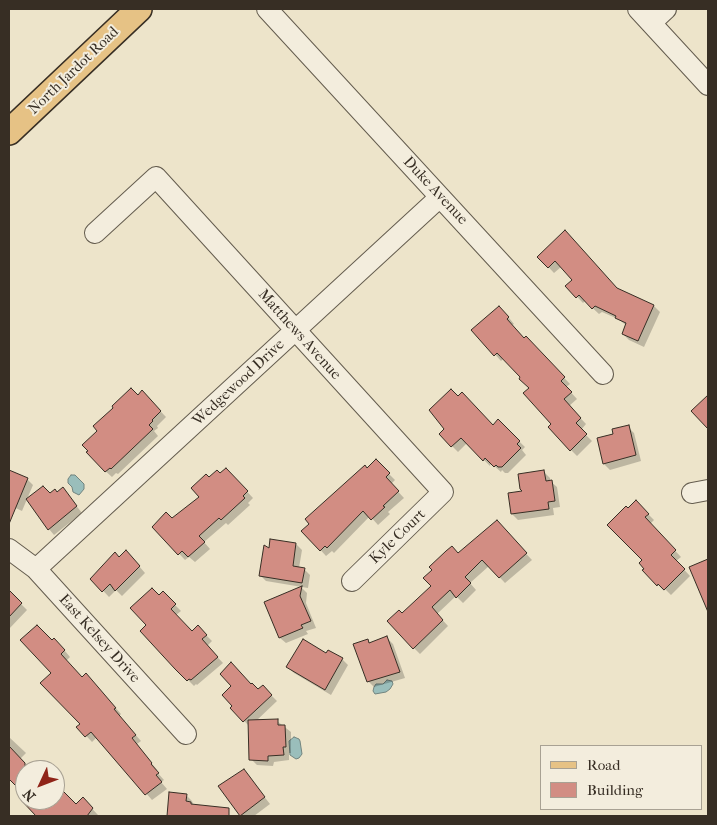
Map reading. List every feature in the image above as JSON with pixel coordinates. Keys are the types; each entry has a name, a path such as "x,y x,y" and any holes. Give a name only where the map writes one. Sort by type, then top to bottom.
{"main road":[{"name":"North Jardot Road","path":"9,132 139,9"}],"street":[{"name":"Duke Avenue","path":"267,9 603,374"},
{"path":"666,9 644,16 708,85"},
{"name":"Matthews Avenue","path":"95,233 156,177 443,492"},
{"name":"Wedgewood Drive","path":"36,569 440,197"},
{"name":"Kyle Court","path":"352,581 443,492"},
{"name":"East Kelsey Drive","path":"9,549 36,569 186,734"}],"water":[{"path":"71,475 75,475 84,484 84,489 79,495 73,492 72,487 68,483"},
{"path":"387,680 392,681 393,684 390,689 386,692 375,694 373,691 376,684 383,684"},
{"path":"294,737 300,741 302,754 296,759 290,755 289,741"}],"building":[{"path":"565,230 617,288 654,305 638,341 622,334 626,323 615,318 616,316 595,306 592,309 579,295 576,298 565,286 572,280 555,261 548,268 537,257"},
{"path":"499,306 509,317 507,319 524,338 526,336 565,377 561,381 572,392 564,399 581,418 576,423 587,434 570,451 548,427 551,424 523,393 529,388 519,379 520,377 497,353 494,356 471,330"},
{"path":"131,388 138,395 142,390 161,411 149,425 153,429 111,469 105,472 82,445 97,431 93,426"},
{"path":"451,389 458,396 462,392 493,425 498,419 520,441 517,444 521,448 502,467 496,465 494,467 485,458 483,461 461,438 451,447 439,434 444,429 429,410"},
{"path":"708,395 708,429 691,411"},
{"path":"629,425 636,455 603,464 597,438 613,434 612,429"},
{"path":"376,459 390,473 386,477 399,491 371,520 363,511 327,548 325,546 320,551 301,531 309,524 305,519 365,465 367,468"},
{"path":"226,468 248,491 243,496 245,498 221,520 219,518 199,536 205,542 188,557 182,551 178,555 152,527 166,512 172,518 199,497 191,488 206,474 209,477 217,470 220,473"},
{"path":"9,470 28,478 9,524"},
{"path":"544,470 546,481 552,480 555,501 548,502 549,509 511,514 508,493 522,491 518,474"},
{"path":"43,486 50,493 55,489 57,492 63,487 77,506 48,530 26,499"},
{"path":"636,500 649,514 645,517 676,550 671,555 685,569 664,590 658,584 657,586 642,570 644,569 639,563 642,560 607,525 626,506 628,508"},
{"path":"497,520 527,553 499,578 482,560 465,577 471,583 456,598 450,590 432,607 443,620 413,649 387,621 399,610 402,613 431,586 423,578 432,570 429,567 446,551 452,546 458,553"},
{"path":"270,539 296,543 293,566 305,568 302,583 259,576 264,545 269,548"},
{"path":"126,550 140,566 115,591 110,584 102,592 90,579 115,552 119,557"},
{"path":"708,559 708,612 689,567"},
{"path":"302,586 300,596 311,621 301,625 303,628 279,638 264,602"},
{"path":"152,588 159,595 163,591 176,604 171,609 192,631 198,625 207,635 202,639 218,657 191,680 187,681 140,631 146,625 130,608"},
{"path":"9,590 22,603 9,617"},
{"path":"37,625 52,640 54,638 65,650 61,654 82,677 86,673 136,735 132,738 159,773 156,775 162,782 145,795 91,732 85,737 76,727 80,724 40,683 51,673 20,640"},
{"path":"387,636 400,672 367,682 353,644 368,639 369,643"},
{"path":"303,639 326,653 328,650 343,658 325,690 286,667"},
{"path":"231,662 251,684 258,689 263,685 272,695 243,722 230,708 232,706 222,695 231,686 220,674"},
{"path":"278,719 278,725 285,725 286,747 283,747 284,755 268,756 268,761 249,760 248,720"},
{"path":"9,746 22,760 15,760 15,785 9,779"},
{"path":"244,769 265,797 240,816 218,786"},
{"path":"169,792 187,794 186,801 191,802 191,804 229,808 229,816 167,816"},
{"path":"65,793 76,804 83,797 93,808 87,816 36,816 30,810 65,810"}]}
